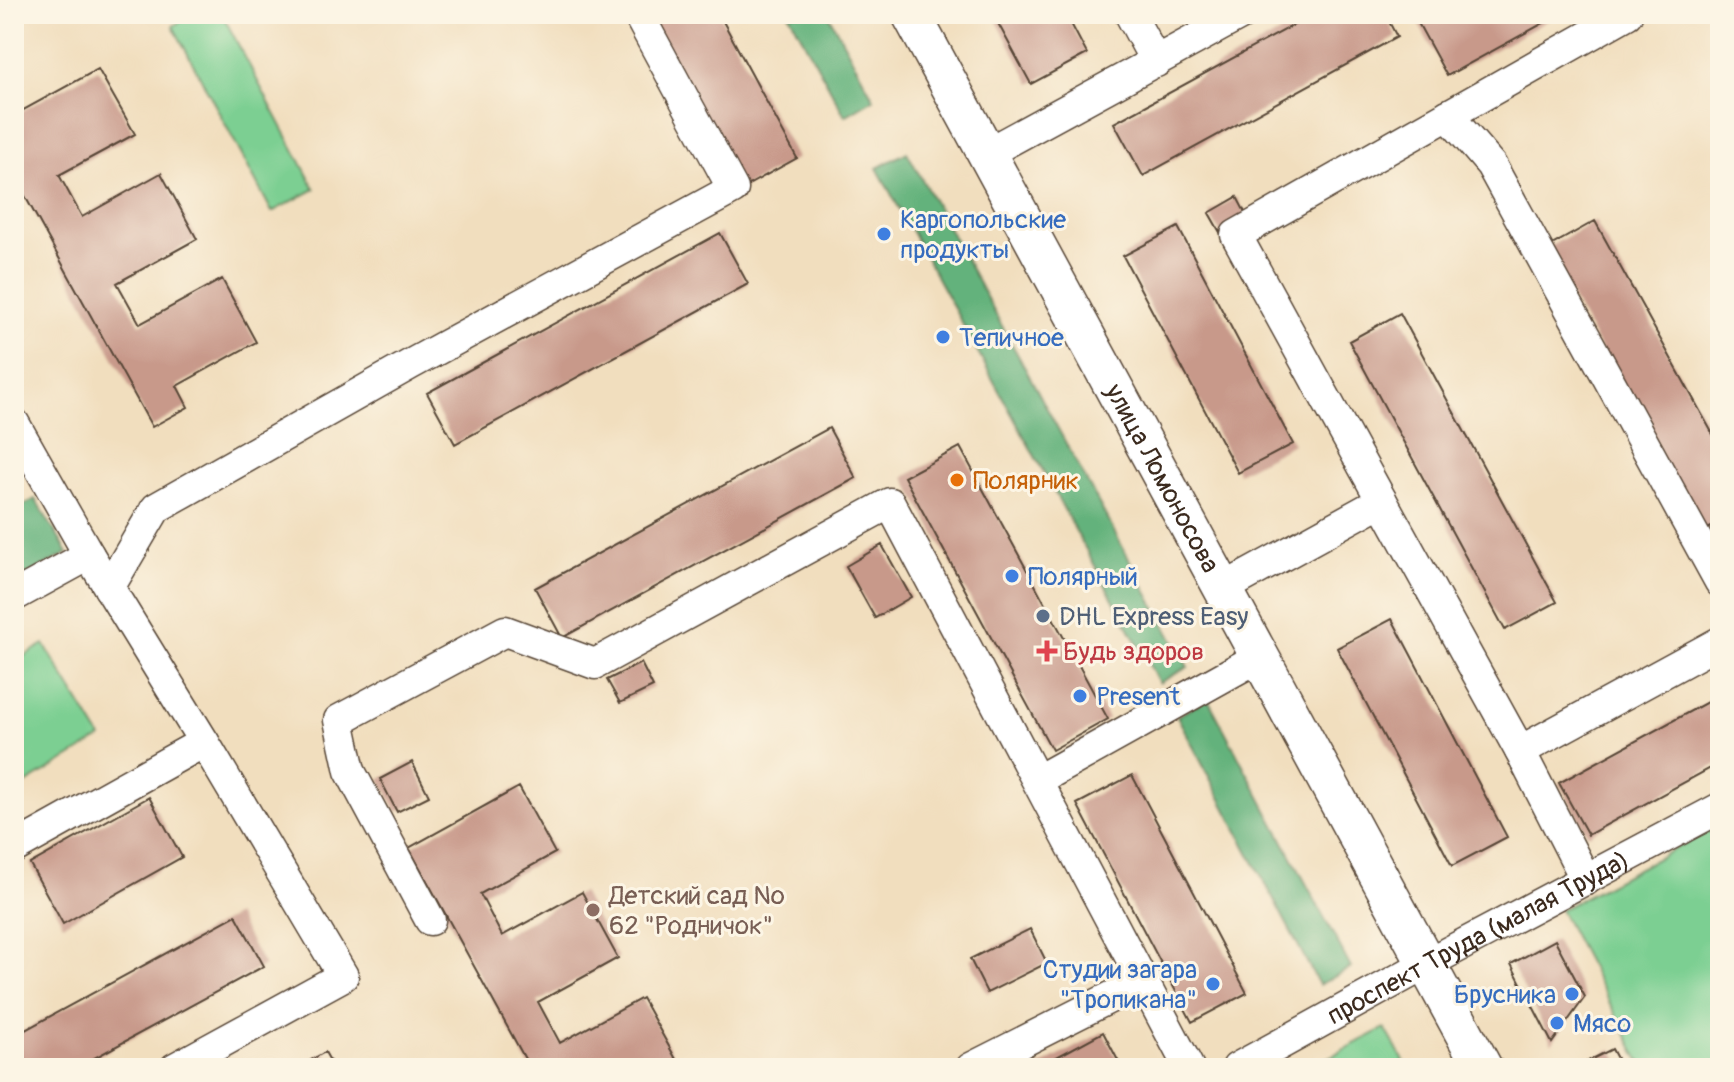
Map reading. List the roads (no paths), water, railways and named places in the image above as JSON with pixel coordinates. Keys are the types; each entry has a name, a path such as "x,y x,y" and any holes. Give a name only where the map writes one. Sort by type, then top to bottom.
{"main road":[{"name":"улица Ломоносова","path":"911,14 1483,1068"}],"street":[{"path":"109,588 156,508 411,364 733,189 638,14"},
{"path":"1130,14 1156,62"},
{"path":"987,153 1242,14"},
{"path":"1586,880 1520,751 1236,235 1627,14"},
{"path":"1448,115 1491,165 1720,582"},
{"path":"14,423 89,555 343,976 175,1068"},
{"path":"1222,589 1382,501"},
{"path":"430,920 350,771 339,720 505,631 595,664 890,503 1189,1068"},
{"path":"14,596 89,555"},
{"path":"1520,751 1720,642"},
{"path":"1038,780 1259,657"},
{"path":"14,848 204,742"},
{"name":"проспект Труда (малая Труда)","path":"1237,1068 1720,808"},
{"path":"971,1068 1145,980"}],"place":[{"name":"Каргопольские продукты","path":"884,234"},
{"name":"Тепичное","path":"943,337"},
{"name":"Полярник","path":"957,480"},
{"name":"Полярный","path":"1012,576"},
{"name":"DHL Express Easy","path":"1043,616"},
{"name":"Будь здоров","path":"1047,651"},
{"name":"Present","path":"1080,696"},
{"name":"Детский сад № 62 \"Родничок\"","path":"593,910"},
{"name":"Студии загара \"Тропикана\"","path":"1213,984"},
{"name":"Брусника","path":"1572,994"},
{"name":"Мясо","path":"1557,1023"}]}
